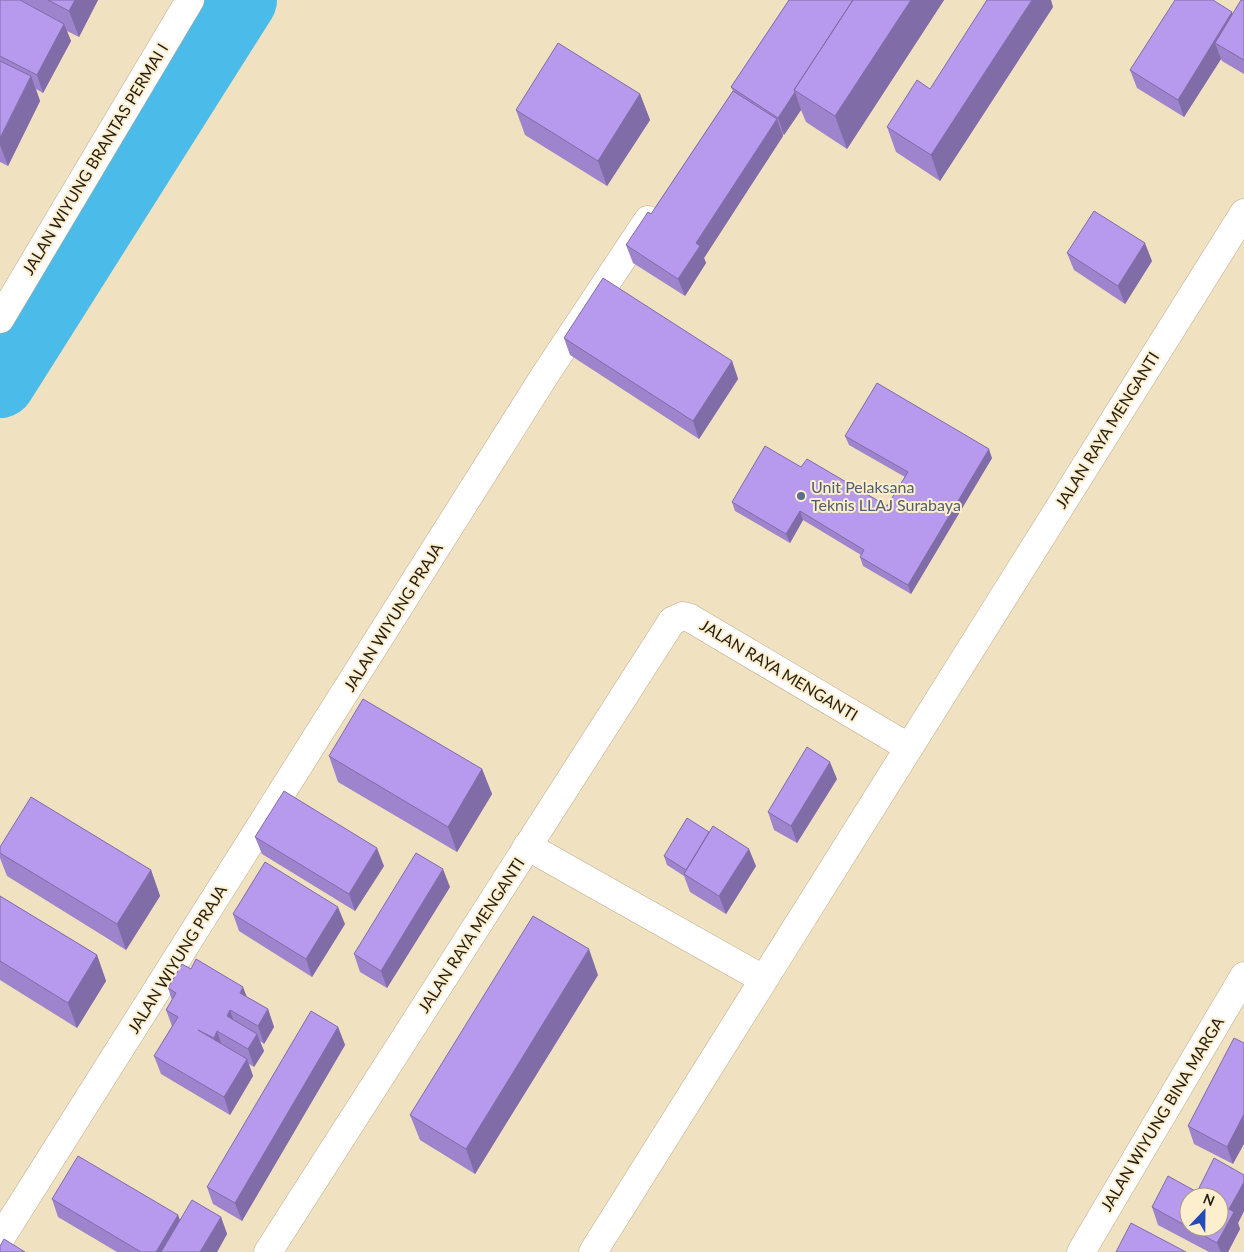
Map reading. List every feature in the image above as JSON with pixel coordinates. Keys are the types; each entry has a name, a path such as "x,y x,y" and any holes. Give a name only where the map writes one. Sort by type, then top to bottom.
{"street":[{"name":"JALAN WIYUNG BRANTAS PERMAI I","path":"0,319 190,0"},
{"name":"JALAN WIYUNG PRAJA","path":"0,1239 540,384 664,196"},
{"name":"JALAN RAYA MENGANTI","path":"268,1252 672,621 683,616 690,618 908,747 1244,213"},
{"path":"593,1252 908,747"},
{"path":"527,846 763,979"},
{"name":"JALAN WIYUNG BINA MARGA","path":"1081,1252 1244,976"}],"building":[{"path":"0,0 20,0 64,24 37,75 0,56"},
{"path":"48,0 75,0 69,11"},
{"path":"789,0 853,0 794,90 795,92 778,118 731,87"},
{"path":"853,0 911,0 835,116 794,90"},
{"path":"987,0 1032,0 931,155 887,127 917,80 930,89"},
{"path":"1175,0 1213,0 1232,12 1178,100 1130,70"},
{"path":"1241,0 1244,0 1244,60 1215,43"},
{"path":"558,43 640,94 598,161 516,110"},
{"path":"0,61 31,76 0,138"},
{"path":"733,91 777,119 696,243 700,246 678,279 626,245 648,212 651,214"},
{"path":"1094,211 1145,243 1118,286 1067,253"},
{"path":"603,278 732,361 693,421 564,338"},
{"name":"Unit Pelaksana Teknis LLAJ Surabaya","path":"877,383 989,449 908,585 860,557 864,550 800,511 786,534 732,502 765,446 801,467 807,459 887,506 908,472 845,436"},
{"path":"363,699 482,769 448,827 329,756"},
{"path":"807,747 830,762 791,826 768,812"},
{"path":"284,791 377,848 349,894 255,837"},
{"path":"31,797 151,870 117,924 0,853 0,847"},
{"path":"687,818 709,832 686,870 664,856"},
{"path":"713,826 749,849 719,896 684,874"},
{"path":"416,853 443,869 381,971 354,954"},
{"path":"265,862 338,907 306,959 233,914"},
{"path":"0,896 97,955 68,1003 0,961"},
{"path":"533,916 589,949 466,1149 410,1115"},
{"path":"196,959 243,987 240,993 268,1009 258,1026 230,1010 227,1016 257,1034 248,1049 217,1031 214,1038 198,1030 247,1059 224,1097 154,1056 178,1017 166,1010 176,993 168,988 182,964 191,969"},
{"path":"311,1011 338,1027 235,1203 207,1187"},
{"path":"1234,1038 1244,1043 1244,1114 1227,1147 1188,1126"},
{"path":"78,1156 178,1215 156,1252 141,1252 52,1199"},
{"path":"1214,1158 1244,1175 1244,1182 1229,1209 1229,1187 1200,1187"},
{"path":"1168,1176 1188,1187 1179,1187 1179,1222 1152,1207"},
{"path":"192,1200 221,1217 200,1252 161,1252"},
{"path":"1229,1209 1234,1212 1229,1221"},
{"path":"1131,1223 1186,1252 1116,1252"},
{"path":"1206,1237 1220,1237 1217,1243"},
{"path":"4,1239 25,1252 0,1252 0,1246"}],"waterway":[{"path":"0,383 242,0"}],"place":[{"name":"Unit Pelaksana Teknis LLAJ Surabaya","path":"801,496"}]}
